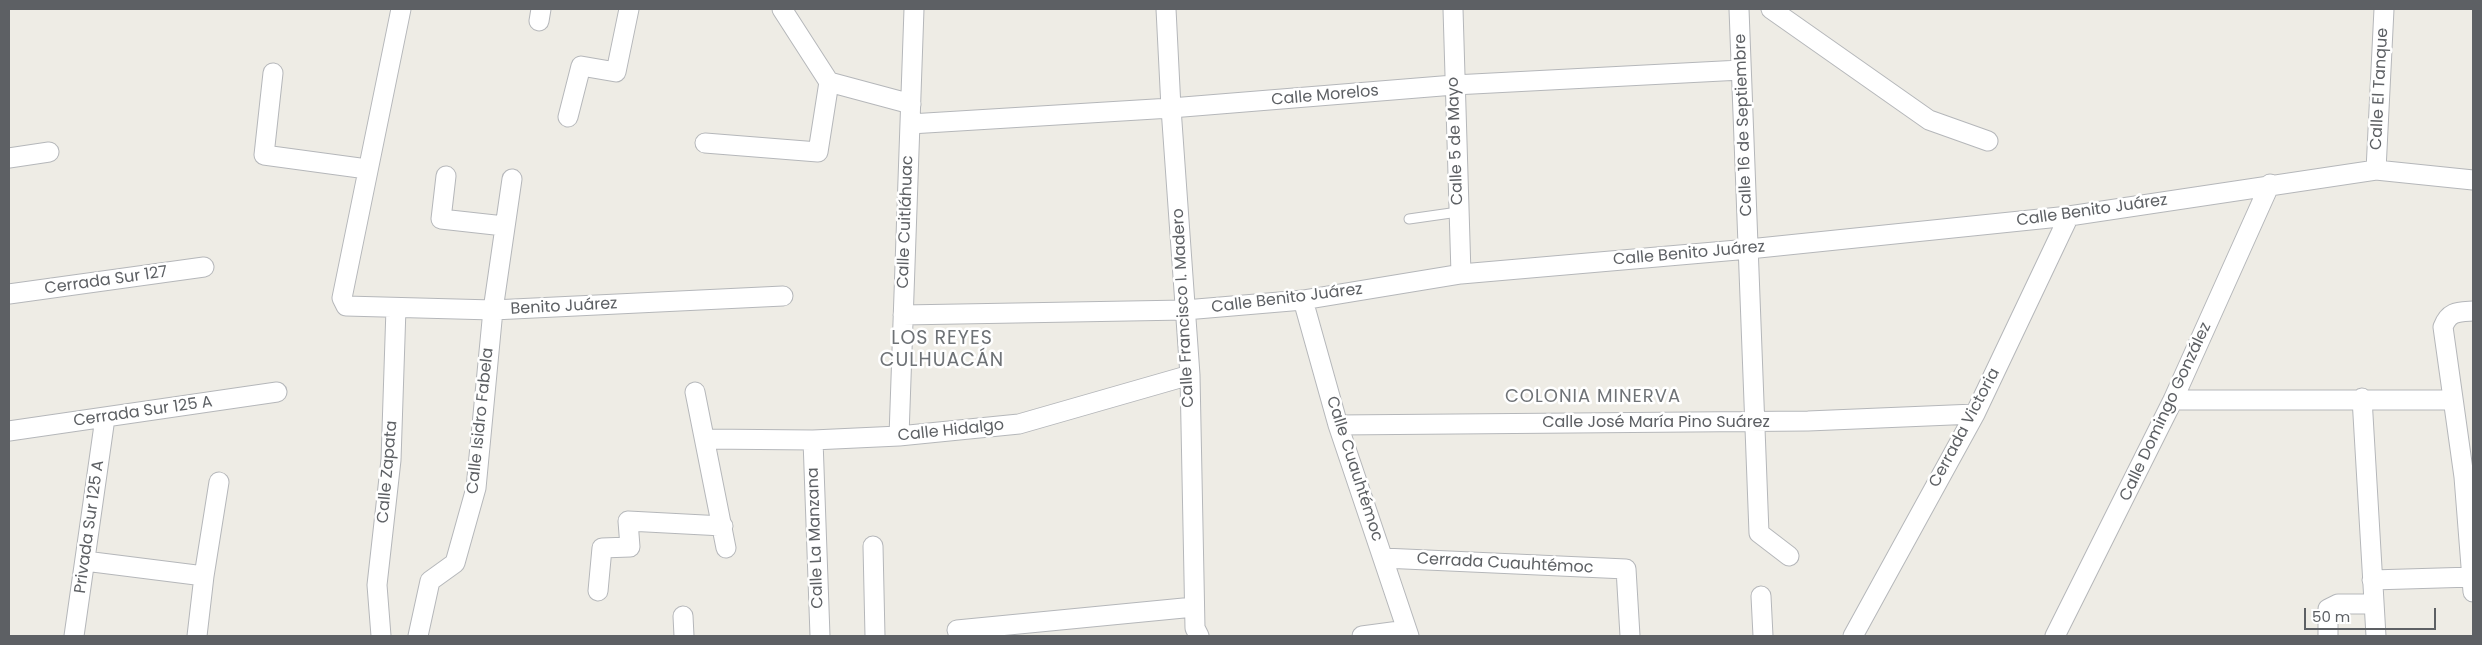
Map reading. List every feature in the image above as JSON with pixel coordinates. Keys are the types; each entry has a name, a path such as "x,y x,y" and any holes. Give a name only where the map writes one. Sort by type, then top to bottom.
{"street":[{"path":"273,73 264,155 367,170 401,9"},
{"path":"568,117 581,66 616,72 629,9"},
{"path":"705,143 818,152 829,82 782,9"},
{"name":"Calle Cuitláhuac","path":"899,436 914,9"},
{"name":"Calle Francisco I. Madero","path":"1166,9 1190,375 1194,607 1195,628 1199,636"},
{"name":"Calle 5 de Mayo","path":"1453,9 1461,274"},
{"name":"Calle 16 de Septiembre","path":"1739,9 1760,533 1789,556"},
{"path":"1771,9 1929,120 1988,141"},
{"name":"Calle El Tanque","path":"2376,170 2384,9"},
{"name":"Calle Morelos","path":"910,124 1171,108 1454,85 1741,70"},
{"path":"829,82 910,104"},
{"path":"9,158 49,152"},
{"name":"Benito Juárez","path":"367,170 342,298 346,306 494,310 783,296"},
{"name":"Calle Benito Juárez","path":"903,315 1186,310 1303,300 1461,274 1749,249 2069,216 2270,184 2376,170 2473,180"},
{"path":"446,176 441,219 504,226"},
{"name":"Calle Isidro Fabela","path":"418,636 430,581 455,562 476,488 494,310 504,226 512,179"},
{"name":"Calle Domingo González","path":"2055,636 2173,400 2270,184"},
{"name":"Cerrada Victoria","path":"1853,636 1975,414 2069,216"},
{"name":"Cerrada Sur 127","path":"9,294 204,267"},
{"name":"Calle Cuauhtémoc","path":"1303,300 1338,425 1408,633"},
{"name":"Calle Zapata","path":"381,636 377,585 391,460 396,308"},
{"path":"2372,580 2473,582 2464,477 2443,326 2446,318 2452,312 2473,311"},
{"name":"Calle Hidalgo","path":"705,439 813,440 899,436 1019,424 1190,375"},
{"name":"Cerrada Sur 125 A","path":"9,431 277,392"},
{"path":"695,392 726,548"},
{"path":"2362,398 2376,636"},
{"path":"2173,400 2362,398 2452,400"},
{"name":"Calle José María Pino Suárez","path":"1338,425 1755,422 1975,414"},
{"name":"Privada Sur 125 A","path":"74,636 105,418"},
{"name":"Calle La Manzana","path":"813,440 820,636"},
{"path":"197,636 204,576 219,482"},
{"path":"598,591 602,548 630,547 628,522 723,526"},
{"path":"873,546 875,636"},
{"name":"Cerrada Cuauhtémoc","path":"1383,558 1626,569 1630,636"},
{"path":"84,561 204,576"},
{"path":"1761,596 1763,636"},
{"path":"2328,636 2328,609 2338,604 2374,604"},
{"path":"956,630 1194,607"},
{"path":"682,616 684,636"},
{"path":"1362,636 1408,633"}],"lane":[{"path":"1409,218 1458,212"}],"district":[{"name":"LOS REYES CULHUACÁN","path":"942,350"},
{"name":"COLONIA MINERVA","path":"1593,397"}]}
